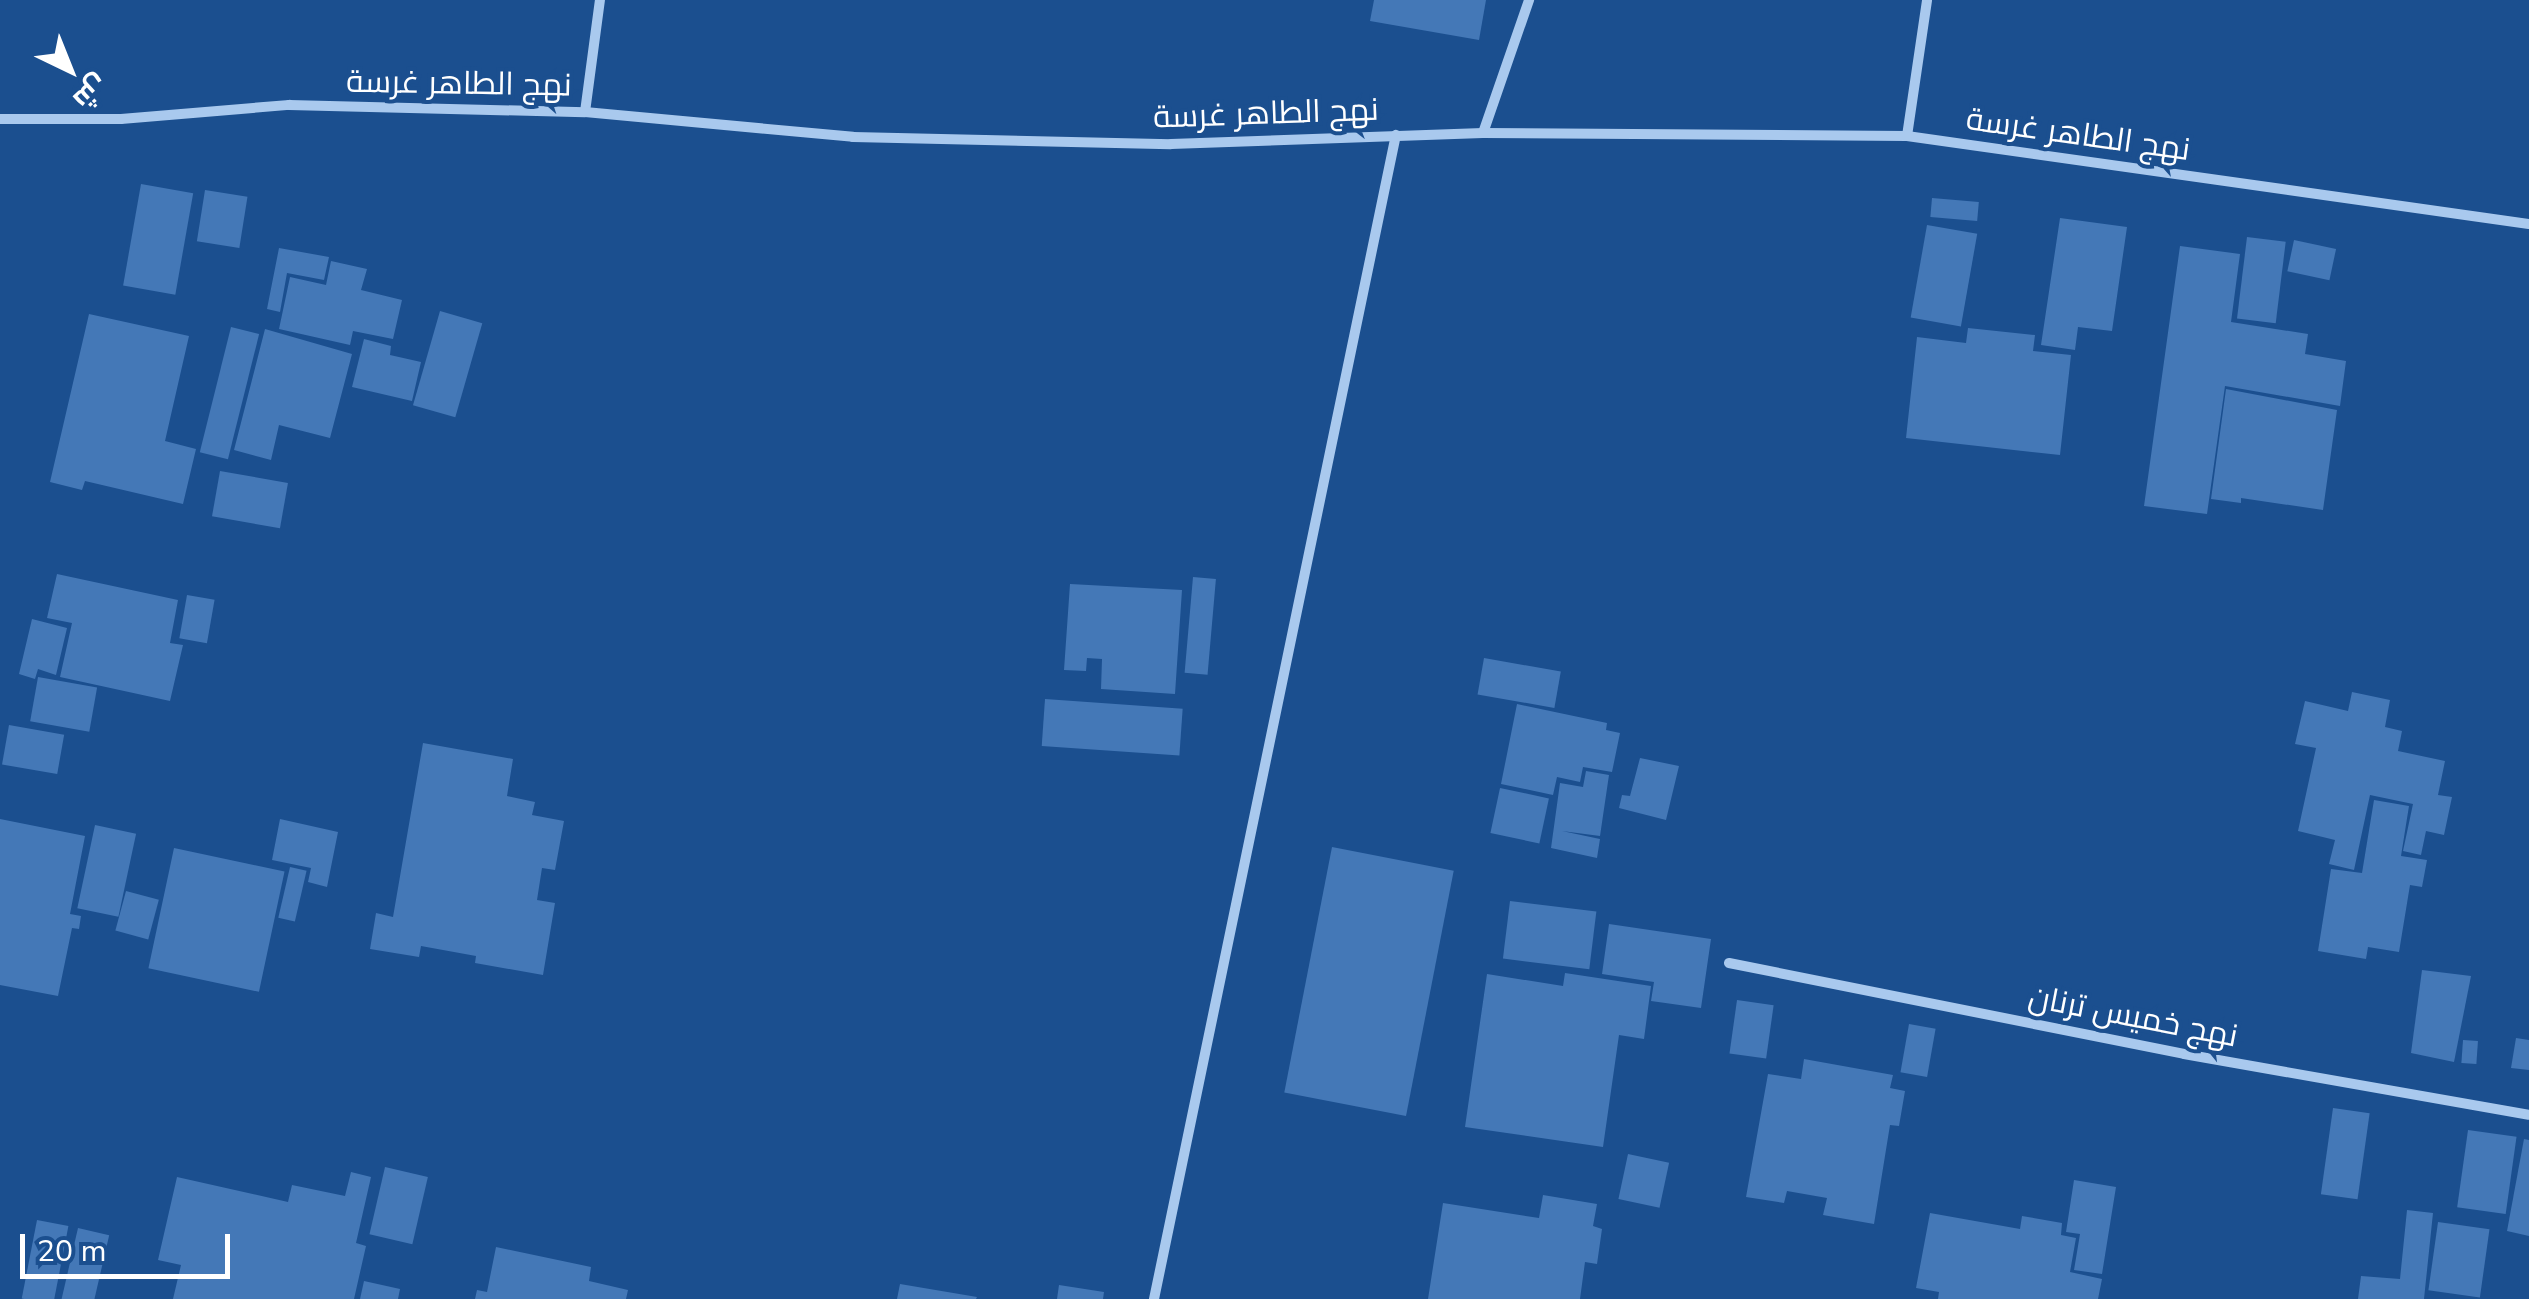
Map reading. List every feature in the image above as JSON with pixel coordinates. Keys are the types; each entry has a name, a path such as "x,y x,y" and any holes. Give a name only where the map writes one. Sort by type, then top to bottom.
{"street":[{"path":"585,112 600,0"},
{"path":"1484,133 1529,0"},
{"path":"1907,136 1927,0"},
{"name":"نهج الطاهر غرسة","path":"0,120 121,119 290,105 585,112 853,137 1171,144 1484,133 1907,136 2529,224"},
{"path":"1154,1299 1396,135"},
{"name":"نهج خميس ترنان","path":"1729,963 2184,1054 2529,1116"}],"building":[{"path":"1374,0 1486,0 1479,40 1370,21"},
{"path":"141,184 193,193 175,295 123,285"},
{"path":"205,190 247,197 239,248 197,241"},
{"path":"1932,198 1979,202 1977,221 1930,217"},
{"path":"2060,218 2127,227 2112,331 2078,327 2075,350 2041,345"},
{"path":"1927,225 1977,234 1961,326 1911,318"},
{"path":"2247,237 2286,242 2276,323 2237,318"},
{"path":"2294,240 2336,249 2329,280 2287,271"},
{"path":"2180,246 2240,254 2231,322 2308,334 2305,354 2346,361 2340,406 2225,386 2207,514 2144,506"},
{"path":"279,248 329,257 324,280 287,273 280,312 267,309"},
{"path":"331,261 367,269 361,290 402,300 393,339 353,331 350,345 279,329 290,277 326,285"},
{"path":"440,311 482,323 455,417 413,405"},
{"path":"89,314 189,336 165,441 196,449 183,504 85,481 82,490 50,482"},
{"path":"231,327 259,334 228,459 200,452"},
{"path":"1968,328 2035,335 2033,351 2071,355 2060,455 1906,438 1917,337 1966,343"},
{"path":"265,329 352,354 330,438 279,425 271,460 234,450"},
{"path":"364,339 391,346 390,355 421,362 412,401 352,387"},
{"path":"2226,389 2337,410 2323,510 2241,498 2241,503 2211,499"},
{"path":"220,471 288,483 280,528 212,516"},
{"path":"57,574 178,600 170,643 183,645 170,701 60,677 72,623 47,618"},
{"path":"1193,577 1216,579 1208,675 1185,673"},
{"path":"1070,584 1182,590 1175,694 1101,689 1102,659 1087,658 1086,671 1064,670"},
{"path":"187,595 215,600 207,643 179,638"},
{"path":"32,619 67,628 56,675 38,669 35,679 19,674"},
{"path":"1484,658 1561,672 1554,708 1478,694"},
{"path":"38,677 97,687 89,732 30,721"},
{"path":"2352,692 2390,700 2385,727 2402,731 2398,751 2445,761 2438,795 2452,797 2444,835 2426,831 2421,855 2403,851 2413,804 2370,795 2354,870 2329,864 2335,840 2298,831 2316,748 2295,744 2305,701 2348,711"},
{"path":"1045,699 1183,709 1179,756 1042,746"},
{"path":"1517,704 1607,723 1606,730 1620,733 1612,772 1583,767 1580,782 1557,777 1553,795 1501,784"},
{"path":"9,725 64,735 57,774 2,764"},
{"path":"423,743 513,759 507,796 535,802 532,815 564,821 555,870 542,868 537,900 555,903 543,975 475,963 476,956 421,946 419,957 370,949 376,913 393,917"},
{"path":"1640,758 1679,766 1666,820 1619,808 1622,795 1630,796"},
{"path":"1586,771 1609,775 1600,836 1562,831 1600,839 1597,858 1551,848 1560,783 1583,787"},
{"path":"1500,788 1549,798 1539,843 1490,833"},
{"path":"2374,800 2409,806 2401,856 2427,860 2422,887 2410,885 2399,952 2368,947 2366,959 2318,951 2331,869 2362,873"},
{"path":"0,819 85,836 70,914 81,916 79,929 72,928 58,996 0,985"},
{"path":"280,819 338,832 327,887 308,882 311,868 272,860"},
{"path":"95,825 136,834 118,917 77,908"},
{"path":"1332,847 1454,871 1406,1116 1284,1092"},
{"path":"174,848 285,871 259,992 148,968"},
{"path":"290,867 307,871 295,921 278,918"},
{"path":"126,891 159,900 148,939 115,931"},
{"path":"1510,901 1596,912 1589,969 1503,959"},
{"path":"1609,924 1711,939 1701,1008 1651,1001 1654,982 1602,974"},
{"path":"2422,970 2471,976 2454,1062 2411,1053"},
{"path":"1565,973 1651,986 1644,1039 1619,1035 1603,1147 1465,1127 1487,974 1563,986"},
{"path":"1737,1000 1774,1005 1766,1059 1729,1053"},
{"path":"1909,1024 1936,1029 1927,1077 1900,1072"},
{"path":"2516,1038 2529,1040 2529,1070 2511,1068"},
{"path":"2463,1040 2478,1041 2476,1064 2461,1063"},
{"path":"1804,1059 1893,1075 1890,1088 1905,1091 1899,1126 1890,1125 1874,1224 1823,1215 1827,1198 1787,1191 1784,1203 1746,1197 1768,1074 1801,1079"},
{"path":"2333,1108 2370,1113 2358,1199 2321,1194"},
{"path":"2468,1130 2517,1137 2506,1214 2457,1207"},
{"path":"2524,1139 2529,1140 2529,1236 2507,1231"},
{"path":"1628,1154 1669,1163 1660,1208 1618,1199"},
{"path":"385,1167 428,1177 412,1244 369,1234"},
{"path":"351,1172 371,1177 356,1243 366,1246 354,1299 173,1299 181,1265 158,1260 177,1177 288,1202 292,1185 345,1196"},
{"path":"2074,1180 2116,1187 2102,1274 2074,1270 2080,1234 2066,1232"},
{"path":"1543,1195 1597,1204 1593,1226 1602,1229 1597,1264 1585,1262 1580,1299 1428,1299 1443,1203 1539,1218"},
{"path":"2407,1210 2433,1213 2424,1299 2358,1299 2361,1276 2400,1279"},
{"path":"1930,1213 2020,1229 2022,1216 2062,1223 2061,1235 2076,1238 2070,1272 2102,1279 2098,1299 1938,1299 1939,1292 1916,1288"},
{"path":"37,1220 68,1226 54,1299 22,1299"},
{"path":"2438,1222 2489,1229 2480,1298 2428,1290"},
{"path":"78,1228 109,1235 94,1299 62,1299"},
{"path":"496,1247 591,1267 589,1281 628,1290 626,1299 475,1299 477,1290 487,1292"},
{"path":"364,1281 400,1289 398,1299 360,1299"},
{"path":"900,1284 977,1297 897,1299"},
{"path":"1059,1285 1104,1292 1103,1299 1057,1299"}]}
